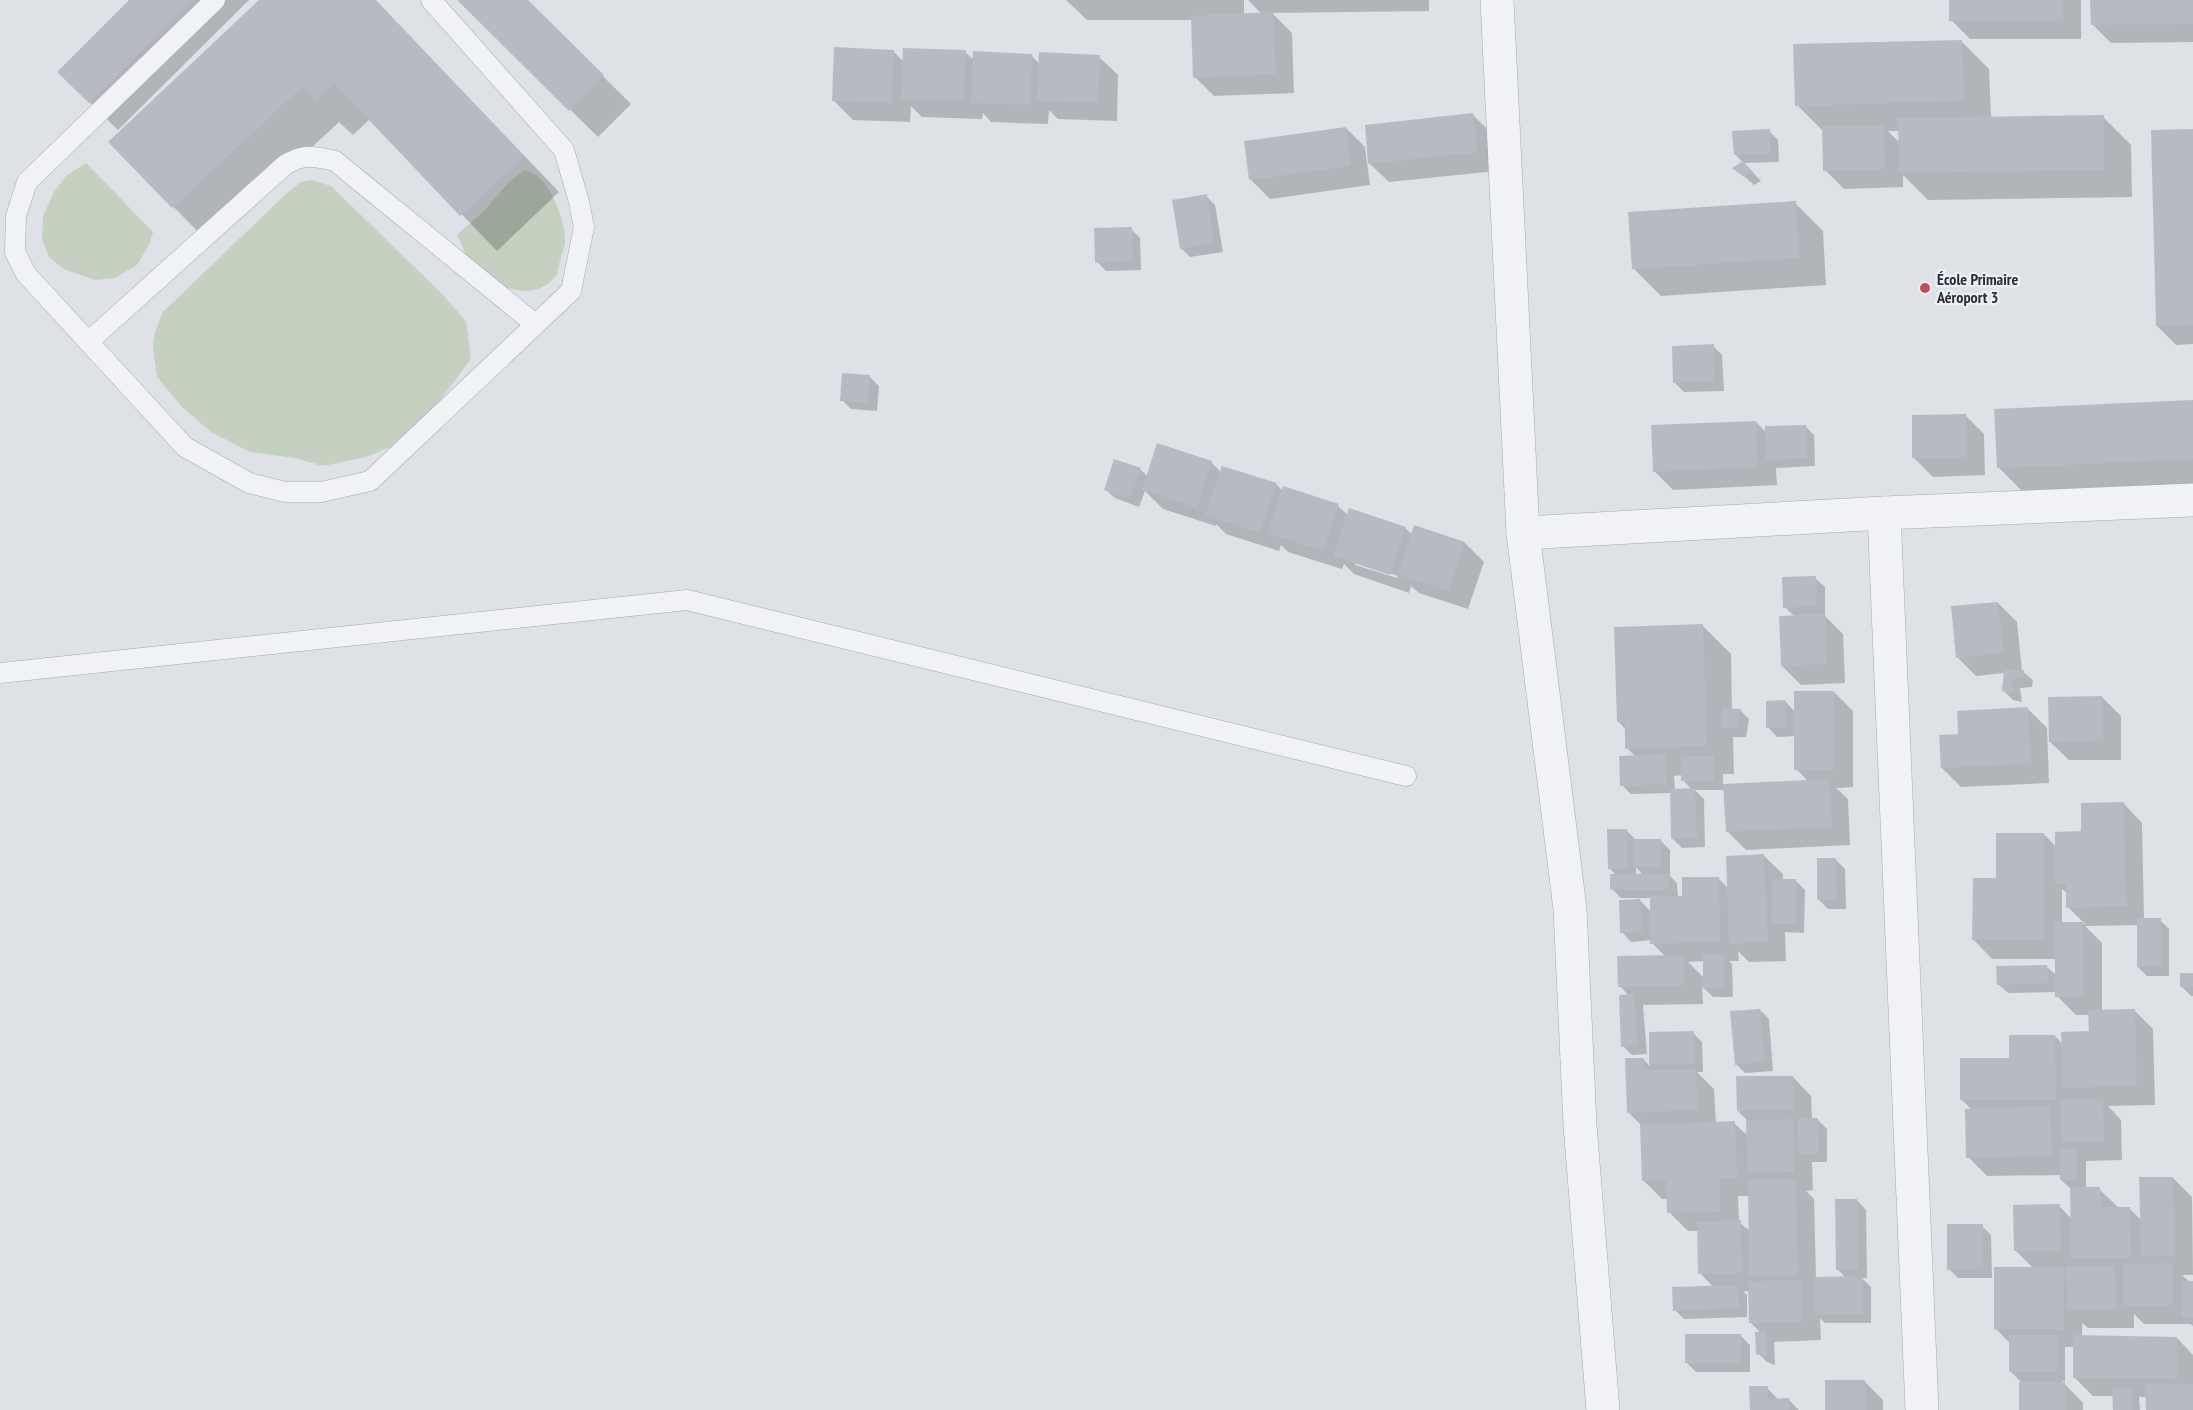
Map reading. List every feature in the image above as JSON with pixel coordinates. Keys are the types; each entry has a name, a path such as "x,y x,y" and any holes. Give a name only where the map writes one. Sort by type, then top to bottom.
{"street":[{"path":"1497,0 1523,533 1570,909 1580,1125 1603,1410"},
{"path":"1523,533 1884,513 2193,500"},
{"path":"1884,513 1922,1410"}],"lane":[{"path":"215,0 27,182 16,216 15,252 26,274 185,447 249,483 285,492 321,492 370,481 571,291 584,226 564,150 430,0"},
{"path":"88,342 285,165 297,158 314,156 335,161 536,324"},
{"path":"0,673 687,600 1406,776"}],"green space":[{"path":"86,163 153,232 149,245 137,265 115,278 95,280 64,269 49,257 42,239 43,216 54,192 66,176"},
{"path":"525,170 541,180 554,199 565,233 565,242 555,277 535,290 523,291 500,285 479,271 469,260 457,235 485,210 509,182"},
{"path":"311,180 331,186 440,292 466,321 471,359 435,407 395,445 366,457 323,466 295,458 250,452 211,432 182,407 157,377 153,347 155,332 163,312 288,192 301,182"}],"building":[{"path":"129,0 193,0 89,103 57,72"},
{"path":"259,0 376,0 524,156 460,216 334,83 316,101 302,87 172,208 108,142"},
{"path":"457,0 528,0 604,75 569,111"},
{"path":"1949,0 2063,0 2063,21 1949,21"},
{"path":"2090,0 2193,0 2193,24 2091,25"},
{"path":"1273,12 1276,74 1193,78 1191,16"},
{"path":"1962,40 1964,101 1795,106 1793,44"},
{"path":"834,47 894,50 892,103 832,101"},
{"path":"903,48 966,50 964,101 901,99"},
{"path":"973,51 1032,54 1030,105 971,103"},
{"path":"1039,52 1100,55 1098,103 1037,101"},
{"path":"1473,113 1478,152 1368,164 1365,125"},
{"path":"2104,115 2104,170 1899,173 1898,118"},
{"path":"1884,125 1885,169 1823,171 1822,127"},
{"path":"1346,127 1351,166 1249,180 1244,141"},
{"path":"1770,129 1771,153 1734,155 1732,131"},
{"path":"2193,129 2193,325 2156,326 2151,130"},
{"path":"1743,161 1753,172 1744,177 1732,168"},
{"path":"1207,194 1214,243 1180,249 1172,200"},
{"path":"1796,201 1799,258 1632,269 1628,212"},
{"path":"1132,227 1133,261 1095,263 1094,228"},
{"path":"1714,344 1715,382 1673,383 1672,346"},
{"path":"842,373 870,375 868,403 840,401"},
{"path":"2193,400 2193,459 1997,468 1994,409"},
{"path":"1966,414 1967,457 1912,458 1912,415"},
{"path":"1756,421 1758,467 1653,472 1651,425"},
{"path":"1806,425 1807,458 1766,460 1765,426"},
{"path":"1157,443 1212,461 1197,508 1142,490"},
{"path":"1114,459 1141,468 1130,499 1104,490"},
{"path":"1222,466 1277,483 1260,533 1205,515"},
{"path":"1283,486 1339,504 1323,551 1268,533"},
{"path":"1349,508 1406,527 1390,575 1333,556"},
{"path":"1414,525 1465,542 1449,591 1398,575"},
{"path":"1816,576 1817,606 1783,608 1782,577"},
{"path":"1998,602 2004,653 1956,658 1951,606"},
{"path":"1825,614 1827,664 1781,666 1779,616"},
{"path":"1703,624 1707,746 1625,749 1625,722 1617,722 1614,627"},
{"path":"2004,670 2024,670 2023,678 2012,679 2014,693 2002,691"},
{"path":"1794,691 1834,691 1834,769 1794,770"},
{"path":"2102,696 2103,741 2049,742 2048,697"},
{"path":"1785,700 1786,727 1766,728 1766,701"},
{"path":"2028,707 2031,764 1941,768 1939,735 1958,734 1957,711"},
{"path":"1722,708 1741,709 1737,728 1722,728"},
{"path":"1665,754 1667,784 1620,786 1619,756"},
{"path":"1681,756 1714,756 1714,781 1681,781"},
{"path":"1829,779 1832,827 1726,832 1723,784"},
{"path":"1695,788 1697,839 1671,839 1670,789"},
{"path":"2124,802 2126,906 2066,908 2066,884 2055,884 2055,832 2081,831 2081,803"},
{"path":"1607,829 1627,829 1627,869 1608,869"},
{"path":"1996,833 2044,833 2044,940 1972,940 1973,878 1996,878"},
{"path":"1633,839 1661,839 1661,867 1633,867"},
{"path":"1764,854 1768,942 1729,944 1726,856"},
{"path":"1817,858 1836,858 1837,900 1817,900"},
{"path":"1669,873 1669,889 1610,889 1610,874"},
{"path":"1682,877 1719,877 1720,942 1650,944 1650,896 1682,896"},
{"path":"1772,879 1796,879 1796,924 1771,924"},
{"path":"1640,899 1642,932 1620,933 1619,900"},
{"path":"2137,918 2161,918 2161,967 2137,967"},
{"path":"2055,922 2083,922 2083,997 2055,997"},
{"path":"1703,954 1724,954 1724,988 1703,989"},
{"path":"1684,955 1684,985 1618,987 1617,956"},
{"path":"2047,965 2048,983 1997,985 1996,966"},
{"path":"2180,973 2193,973 2193,987 2180,987"},
{"path":"1634,994 1638,1045 1621,1047 1619,995"},
{"path":"1760,1009 1765,1062 1735,1065 1730,1011"},
{"path":"2135,1009 2137,1086 2063,1088 2061,1032 2089,1031 2088,1010"},
{"path":"1694,1031 1694,1064 1649,1064 1649,1032"},
{"path":"2009,1035 2055,1035 2056,1100 1960,1100 1960,1058 2009,1058"},
{"path":"1625,1058 1644,1058 1644,1070 1696,1069 1698,1110 1627,1113"},
{"path":"1736,1076 1793,1076 1794,1110 1737,1111"},
{"path":"2061,1099 2103,1099 2104,1142 2061,1143"},
{"path":"2050,1106 2052,1156 1966,1158 1965,1109"},
{"path":"1798,1118 1818,1118 1819,1153 1798,1154"},
{"path":"1793,1119 1794,1172 1747,1173 1746,1120"},
{"path":"1735,1121 1737,1177 1720,1178 1720,1212 1667,1213 1666,1180 1642,1181 1640,1125"},
{"path":"2060,1149 2077,1149 2077,1180 2060,1180"},
{"path":"2139,1177 2173,1177 2175,1256 2141,1256"},
{"path":"1748,1179 1796,1179 1798,1275 1749,1276"},
{"path":"2070,1187 2100,1187 2101,1207 2130,1207 2131,1257 2071,1258"},
{"path":"1835,1199 1857,1199 1858,1269 1836,1270"},
{"path":"2060,1204 2061,1251 2014,1251 2013,1205"},
{"path":"1741,1220 1742,1273 1698,1274 1697,1222"},
{"path":"1947,1224 1983,1224 1983,1269 1947,1270"},
{"path":"2173,1263 2173,1305 2123,1306 2123,1264"},
{"path":"2115,1265 2116,1310 2067,1310 2066,1266"},
{"path":"1994,1267 2064,1267 2064,1329 1994,1329"},
{"path":"1862,1276 1863,1314 1815,1315 1815,1277"},
{"path":"1802,1280 1802,1322 1749,1323 1748,1281"},
{"path":"2183,1281 2193,1281 2193,1318 2181,1317"},
{"path":"1738,1285 1739,1308 1673,1311 1672,1287"},
{"path":"1766,1331 1767,1357 1756,1354 1755,1332"},
{"path":"1685,1334 1741,1334 1741,1363 1685,1363"},
{"path":"2009,1335 2057,1335 2057,1372 2009,1372"},
{"path":"2073,1335 2177,1337 2177,1379 2073,1378"},
{"path":"1825,1380 1865,1380 1865,1410 1825,1410"},
{"path":"2019,1382 2065,1382 2065,1410 2019,1410"},
{"path":"2145,1384 2193,1384 2193,1410 2146,1410"},
{"path":"1749,1386 1768,1386 1768,1399 1789,1398 1789,1410 1750,1410"},
{"path":"2131,1388 2132,1410 2113,1410 2112,1389"}],"place":[{"name":"École Primaire Aéroport 3","path":"1925,288"}]}
